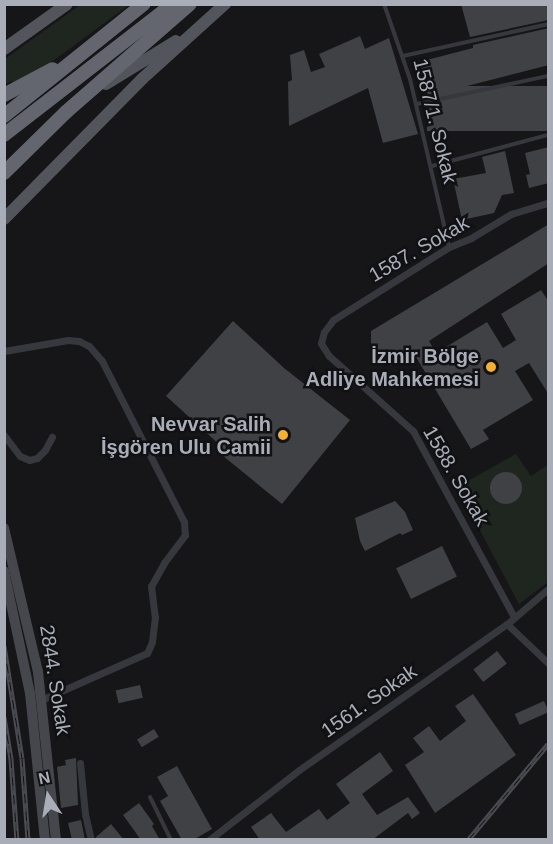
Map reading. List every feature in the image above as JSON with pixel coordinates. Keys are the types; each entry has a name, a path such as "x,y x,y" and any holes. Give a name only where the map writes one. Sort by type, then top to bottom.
{"highway":[{"path":"4,116 144,4"},
{"path":"4,135 173,4"},
{"path":"4,173 66,112 190,4"},
{"path":"4,95 124,21"}],"main road":[{"path":"4,49 67,4"},
{"path":"4,219 142,79 225,4"},
{"path":"66,112 132,66 198,28"},
{"path":"4,206 27,198"},
{"name":"2844. Sokak","path":"4,528 23,602 42,700 57,840"},
{"name":"2844. Sokak","path":"4,571 30,693 45,840"}],"street":[{"name":"1587. Sokak","path":"321,343 324,332 333,320 449,247 471,238 511,213 549,203"},
{"path":"4,351 68,340 80,340 88,346 102,362 184,522 186,535 164,563 152,586 155,617 152,642 147,653 42,700"},
{"name":"1588. Sokak","path":"321,343 329,356 413,431 514,617"},
{"path":"4,435 20,456 29,460 37,458 45,450 52,437"},
{"name":"1561. Sokak","path":"209,840 299,770 507,624 549,589"},
{"path":"507,624 549,663"},
{"path":"80,763 85,814 91,840"}],"lane":[{"name":"1587/1. Sokak","path":"384,4 417,104 449,247"},
{"path":"403,56 549,24"},
{"path":"417,104 549,76"},
{"path":"432,166 549,135"},
{"path":"150,797 171,840"}],"shaded area":[{"path":"80,5 129,5 38,72 15,85 12,81 5,84 5,59"},
{"path":"516,454 531,476 548,465 548,582 519,604 457,487"}],"building":[{"path":"461,4 549,4 549,20 470,37"},
{"path":"549,28 549,65 428,96 419,62 473,48 473,45"},
{"path":"360,36 365,49 389,38 418,134 383,143 368,88 289,126 288,82 292,80 290,55 304,50 311,72 325,67 319,54"},
{"path":"427,86 548,86 548,131 427,131"},
{"path":"549,147 549,183 529,188 526,175 530,174 525,153"},
{"path":"505,151 514,193 502,195 494,213 462,220 453,179 486,173 482,157"},
{"path":"549,224 549,263 429,341 436,353 487,322 503,348 516,340 501,314 541,290 549,302 549,395 529,363 515,371 533,400 483,430 489,439 471,449 413,352 391,366 380,362 371,351 371,331"},
{"path":"233,321 284,368 350,420 282,504 217,451 221,446 166,396"},
{"path":"506,472 518,476 522,488 518,500 506,504 494,500 490,488 494,476"},
{"path":"395,501 405,512 413,530 402,535 400,533 365,551 360,541 355,518"},
{"path":"442,546 457,577 411,599 396,568"},
{"path":"497,651 507,664 483,682 473,669"},
{"path":"140,685 143,698 119,703 116,691"},
{"path":"473,694 516,755 435,813 405,765 424,752 413,738 429,726 440,741 466,721 455,706"},
{"path":"544,701 548,712 520,725 515,714"},
{"path":"154,729 159,737 142,747 137,740"},
{"path":"380,752 393,771 362,794 377,815 408,797 420,813 412,819 408,813 372,840 260,840 251,827 271,813 286,832 319,809 327,820 350,803 336,784"},
{"path":"76,758 78,805 61,808 57,767 66,765 65,760"},
{"path":"177,766 212,829 193,840 182,840 160,801 168,796 157,777"},
{"path":"139,803 154,824 152,826 160,840 141,840 123,815"},
{"path":"81,820 85,840 72,840 68,823"},
{"path":"111,824 124,840 97,840 96,837"}],"railway":[{"path":"4,646 22,758 28,840"},
{"path":"4,717 11,759 17,840"},
{"path":"468,840 548,744"}],"place":[{"name":"İzmir Bölge Adliye Mahkemesi","path":"491,367"},
{"name":"Nevvar Salih İşgören Ulu Camii","path":"283,435"}]}
